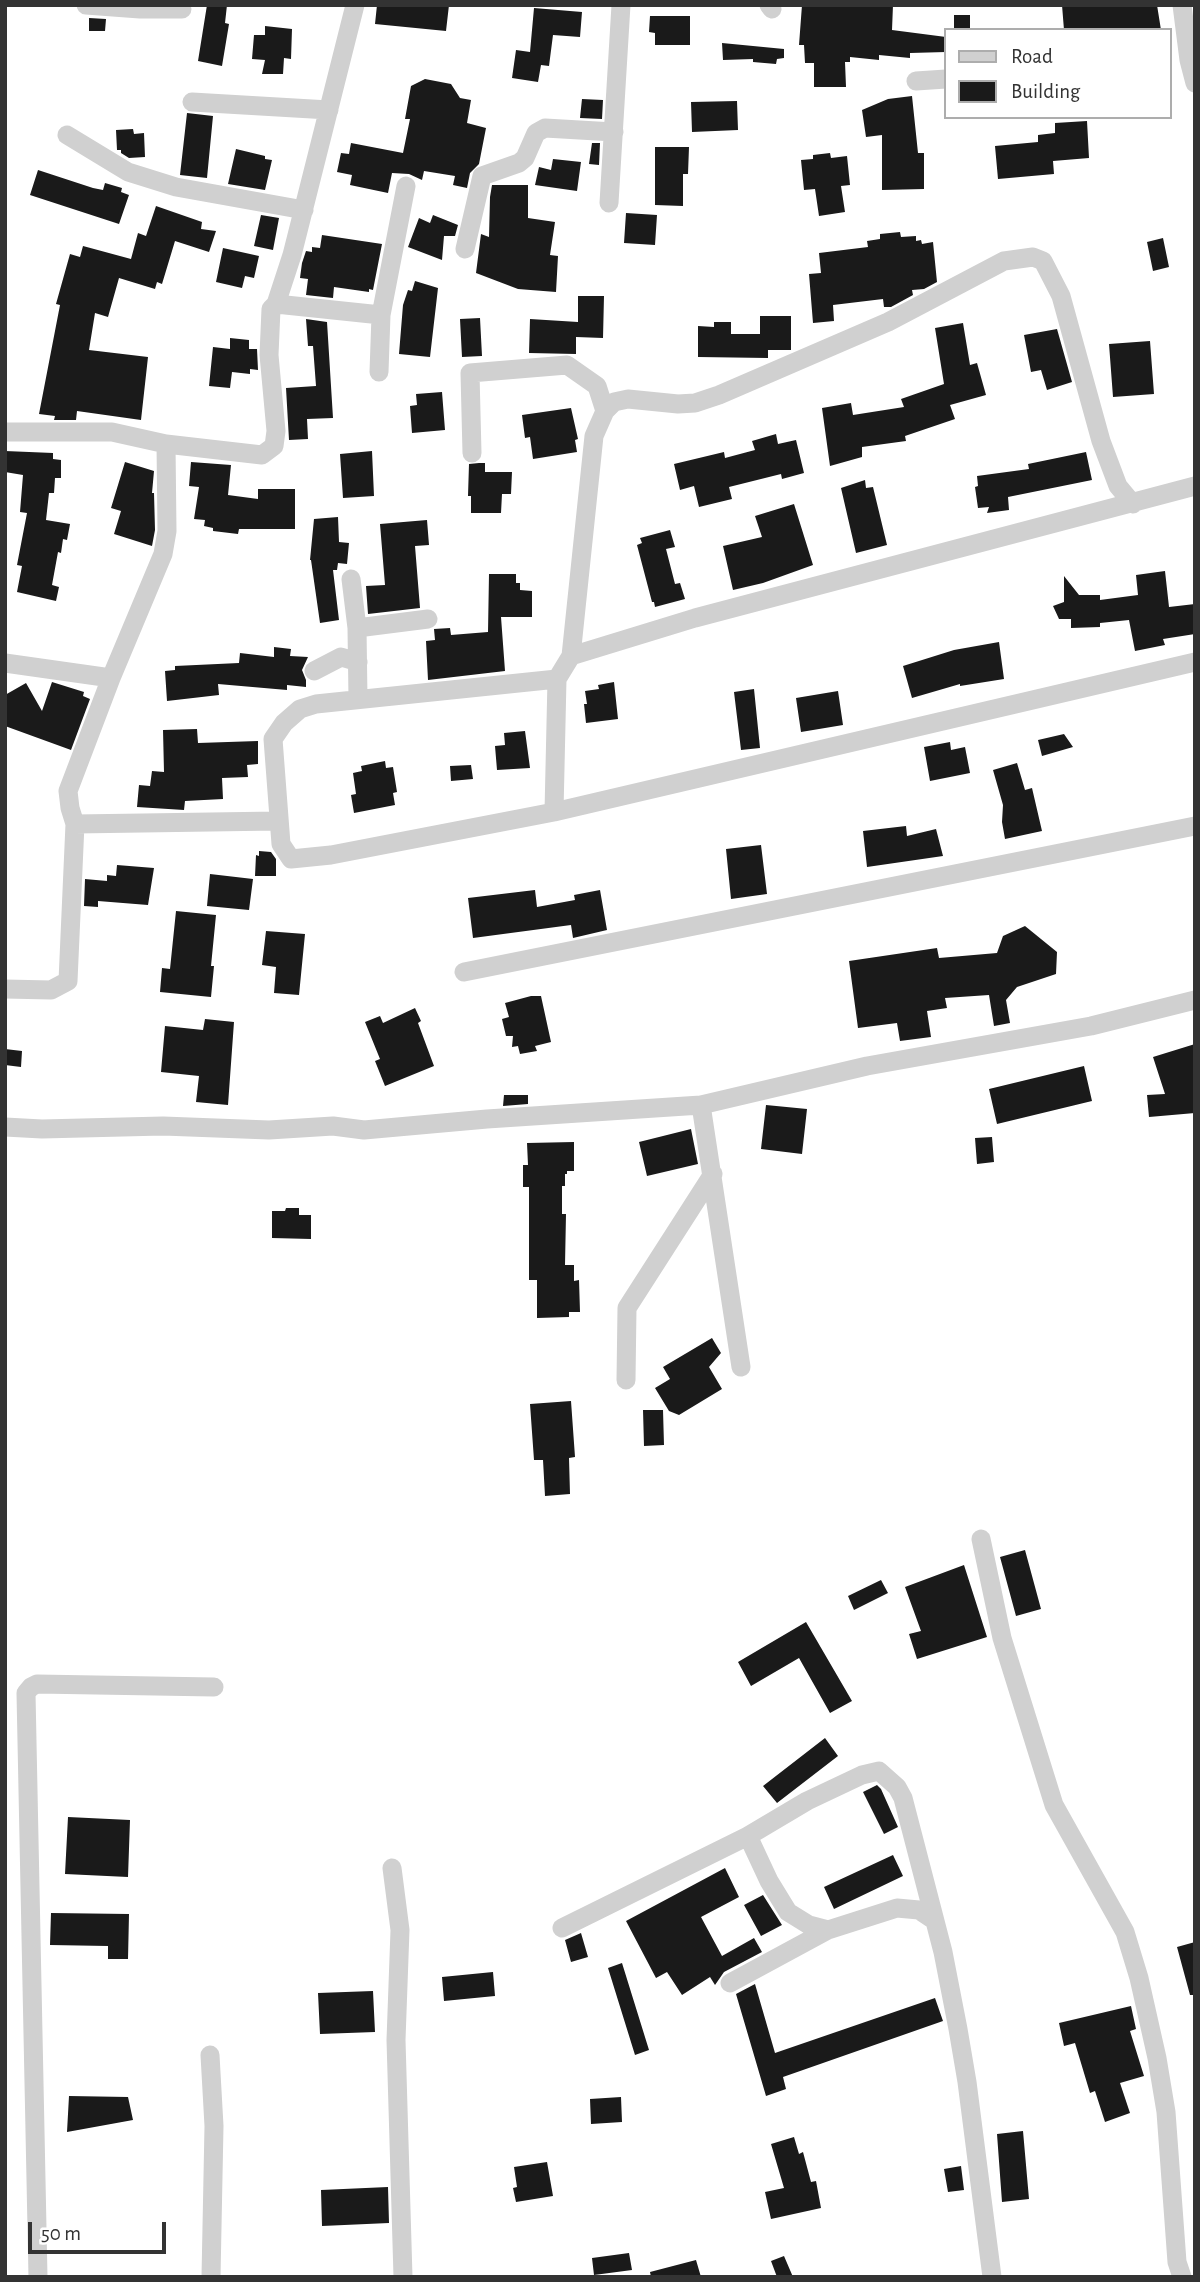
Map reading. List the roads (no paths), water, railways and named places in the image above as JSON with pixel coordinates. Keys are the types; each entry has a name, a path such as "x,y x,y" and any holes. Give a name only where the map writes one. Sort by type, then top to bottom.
{"street":[{"path":"86,5 182,9"},
{"path":"5,432 113,432 166,444 262,455 274,446 276,431 268,327 271,309 276,304 292,256 355,5"},
{"path":"610,203 621,5"},
{"path":"1182,5 1180,61 1195,83"},
{"path":"916,81 944,79"},
{"path":"192,102 329,110"},
{"path":"465,249 482,176 519,163 525,158 536,133 545,128 614,132"},
{"path":"67,135 128,172 176,187 304,210"},
{"path":"379,372 381,315 406,186"},
{"path":"554,812 557,679 571,656 594,436 605,411 614,402 628,399 695,403 719,395 888,322 1004,261 1033,257 1043,261 1061,296 1101,441 1118,486 1133,504"},
{"path":"276,304 381,315"},
{"path":"472,453 470,373 567,365 597,386 605,411"},
{"path":"5,989 51,990 68,981 75,824 68,791 111,678 163,554 167,531 166,444"},
{"path":"571,656 757,601 1195,486"},
{"path":"351,579 357,628 358,699"},
{"path":"357,628 428,619"},
{"path":"314,671 341,657 358,662"},
{"path":"557,679 358,699 316,704 300,709 284,723 273,739 281,844 291,859 331,855 554,812 1195,662"},
{"path":"5,663 111,678"},
{"path":"75,824 278,821"},
{"path":"464,972 1195,826"},
{"path":"5,1127 42,1129 163,1126 269,1130 332,1126 364,1130 701,1105 867,1066 1091,1026 1195,1000"},
{"path":"701,1105 741,1367"},
{"path":"626,1380 626,1308 713,1174"},
{"path":"981,1539 1002,1638 1054,1805 1125,1931 1139,1978 1166,2112 1177,2262 1182,2277"},
{"path":"38,2277 26,1693 37,1684 214,1687"},
{"path":"562,1928 748,1836 807,1801 862,1775 879,1771 897,1787 903,1798 945,1965 967,2082 992,2277"},
{"path":"748,1836 769,1881 788,1912 809,1925 828,1930"},
{"path":"392,1868 400,1930 396,2040 403,2277"},
{"path":"730,1983 828,1930 897,1908 919,1910 934,1920"},
{"path":"210,2055 214,2126 211,2277"}]}
